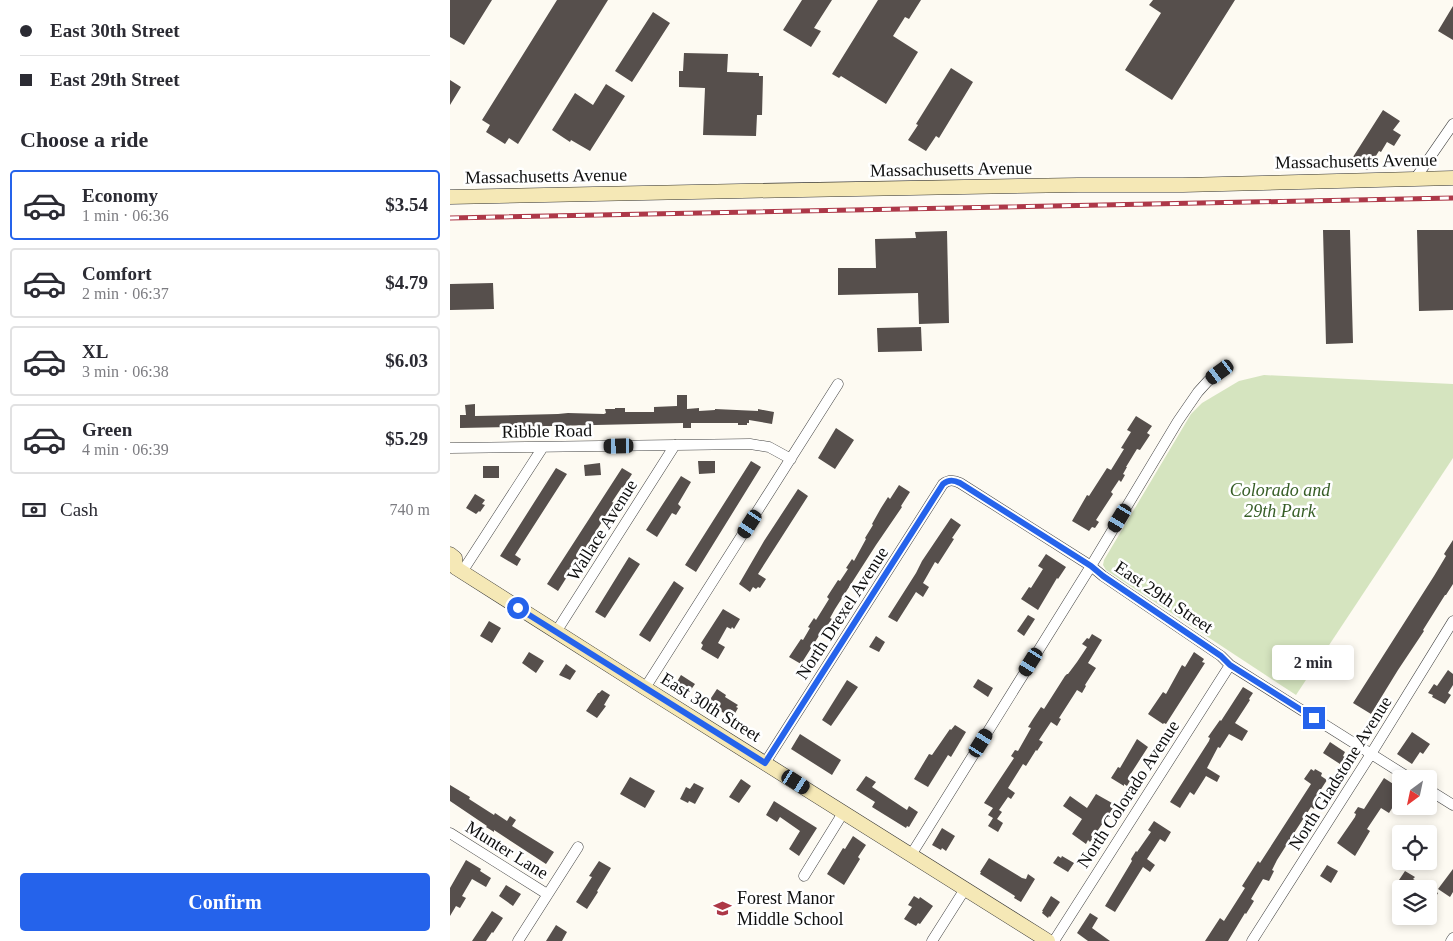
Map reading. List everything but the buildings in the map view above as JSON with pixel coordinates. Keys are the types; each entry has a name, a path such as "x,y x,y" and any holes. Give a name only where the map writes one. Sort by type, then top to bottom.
{"main road":[{"name":"Massachusetts Avenue","path":"450,197 1078,185 1183,185 1453,178"},
{"path":"450,554 455,558 456,570"},
{"name":"East 30th Street","path":"456,570 1048,941"}],"street":[{"path":"1415,179 1453,124"},
{"path":"911,855 1091,566 1178,421 1198,392 1220,372"},
{"path":"645,688 838,384"},
{"name":"Ribble Road","path":"450,448 750,444 775,449 791,459"},
{"name":"Wallace Avenue","path":"556,632 675,445"},
{"path":"456,570 543,447"},
{"name":"East 29th Street","path":"947,481 960,483 1091,566 1221,656 1230,665 1397,770"},
{"name":"North Drexel Avenue","path":"765,763 943,484 947,481"},
{"name":"North Gladstone Avenue","path":"1252,941 1453,621"},
{"name":"North Colorado Avenue","path":"1054,941 1230,665"},
{"path":"1438,796 1453,805"},
{"path":"804,876 844,813"},
{"name":"Munter Lane","path":"450,834 547,894"},
{"path":"518,941 578,846"},
{"path":"932,941 965,889"}],"green space":[{"name":"Colorado and 29th Park","path":"1264,375 1453,384 1453,458 1296,695 1106,570 1103,565 1104,560 1191,414 1202,403 1239,381"}],"railway":[{"path":"450,218 1453,198"}],"place":[{"name":"Forest Manor Middle School","path":"723,908"}],"route":[{"path":"518,608 765,763 943,484 947,481 955,481 1091,566 1221,656 1230,665 1314,718"}]}
